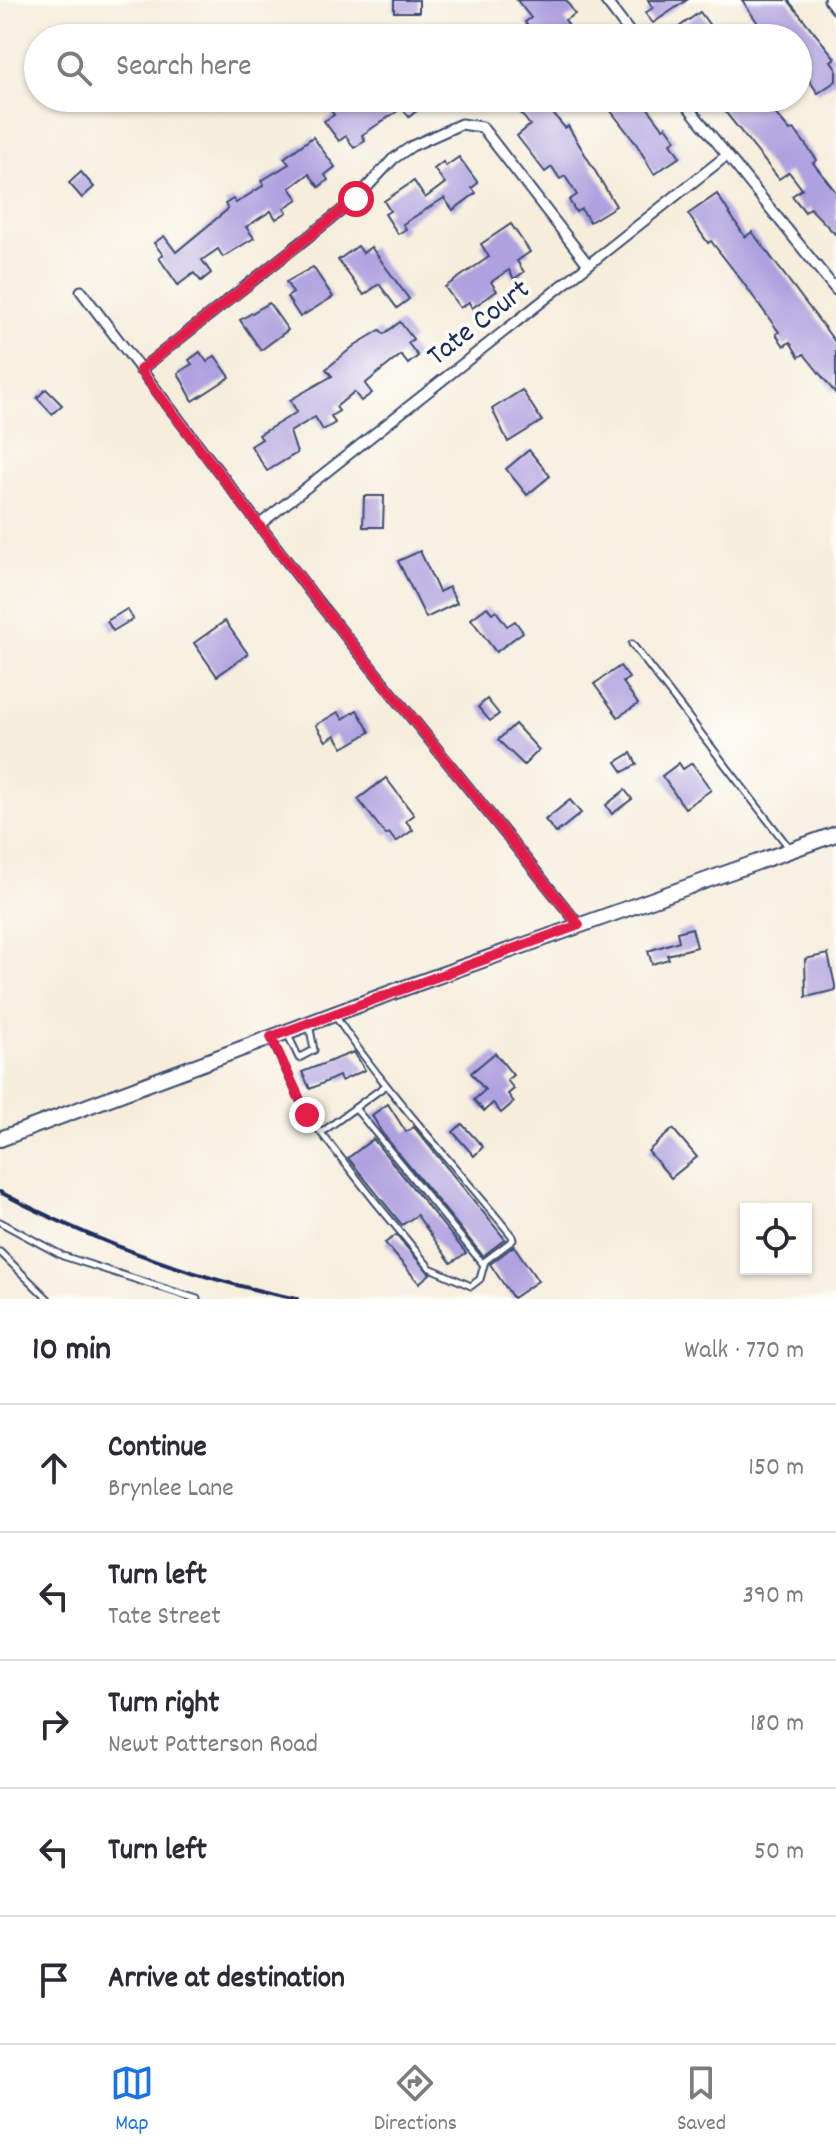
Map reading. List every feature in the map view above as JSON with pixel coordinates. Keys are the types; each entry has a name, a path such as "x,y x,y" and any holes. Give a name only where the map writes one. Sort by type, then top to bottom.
{"street":[{"path":"605,0 623,24"},
{"path":"829,0 836,9"},
{"path":"692,112 836,290"},
{"path":"140,370 356,199 393,159 412,146 461,124 482,127 587,263"},
{"name":"Tate Court","path":"259,525 726,156"},
{"path":"81,291 259,525 579,925"},
{"path":"0,1139 309,1023 836,834"}],"lane":[{"path":"632,644 790,850"},
{"path":"271,1037 294,1093 430,1268 471,1286 480,1279 484,1265 513,1240 512,1236 415,1116 385,1086 334,1014"},
{"path":"286,1032 299,1058 314,1050 309,1023"},
{"path":"322,1132 385,1086"},
{"path":"355,1108 484,1265"},
{"path":"0,1222 63,1256 197,1299"},
{"path":"0,1252 48,1299"}],"building":[{"path":"394,0 419,0 419,12 394,12"},
{"path":"517,0 566,0 575,14 565,20 568,24 526,24 531,18"},
{"path":"648,0 687,0 653,23 645,13 653,8"},
{"path":"742,0 788,0 807,24 758,24"},
{"path":"700,12 709,24 683,24"},
{"path":"812,30 835,58 831,61 836,68 836,81 818,93 812,84"},
{"path":"332,112 396,112 362,135 365,141 354,148 346,136 339,141 324,121 334,115"},
{"path":"520,112 552,112 565,128 568,126 616,206 590,222 581,209 576,212 569,200 577,195 565,176 560,179 552,167 545,172 517,136 530,125"},
{"path":"612,112 651,112 676,140 671,143 680,157 654,174"},
{"path":"725,112 774,112 790,131 794,129 817,160 813,163 836,192 836,235 810,208 805,212 792,196 802,189 789,172 779,179"},
{"path":"313,137 335,167 325,175 328,180 319,187 309,174 290,188 298,199 284,208 287,212 276,219 271,211 246,227 254,238 223,257 218,249 202,260 211,273 201,281 194,273 178,285 159,258 163,255 154,243 164,236 176,252 228,209 225,204 233,199 236,203 264,185 261,181 289,164 284,158"},
{"path":"459,157 478,183 472,188 476,193 453,210 444,198 403,224 406,229 398,234 385,214 390,211 384,201 414,181 425,198 445,183 434,169 443,162 446,166"},
{"path":"81,172 94,187 82,198 69,183"},
{"path":"717,194 745,237 752,232 836,343 836,394 804,354 799,357 790,342 784,346 776,334 779,332 742,281 711,241 708,243 688,214"},
{"path":"511,224 530,252 517,261 524,272 514,279 509,270 491,282 497,291 472,308 469,302 460,308 445,287 489,257 481,244"},
{"path":"358,246 363,253 371,247 409,299 397,308 379,284 364,295 338,260"},
{"path":"313,267 333,297 300,317 287,297 293,293 286,282"},
{"path":"269,303 288,330 261,350 240,320"},
{"path":"400,322 413,339 408,343 418,356 408,364 401,355 378,373 365,384 372,393 361,401 354,392 336,407 339,411 331,416 335,423 323,430 315,417 290,432 297,453 267,471 251,446 262,439 259,435 297,412 290,400 332,376 326,369 355,345 380,330 384,334"},
{"path":"200,352 207,362 215,356 230,377 193,401 178,373 192,364 189,360"},
{"path":"46,389 62,405 52,414 37,398"},
{"path":"522,390 542,421 508,442 492,409"},
{"path":"529,450 550,476 527,495 506,469"},
{"path":"364,496 384,496 383,527 363,527"},
{"path":"420,551 439,592 449,587 457,603 426,618 398,561"},
{"path":"487,607 492,613 496,611 507,626 515,621 523,632 496,652 471,619"},
{"path":"127,609 133,619 113,631 107,621"},
{"path":"225,621 248,654 217,676 194,643"},
{"path":"620,666 629,678 623,682 638,704 618,717 594,684"},
{"path":"487,699 499,714 490,721 478,707"},
{"path":"357,710 370,732 343,748 335,735 326,741 316,725 338,712 343,719"},
{"path":"515,724 539,750 524,765 498,740"},
{"path":"631,753 637,764 623,772 616,762"},
{"path":"679,763 683,769 692,763 711,790 685,808 662,776"},
{"path":"386,778 414,815 406,821 413,830 396,842 389,833 386,835 358,799"},
{"path":"625,790 632,799 612,814 606,805"},
{"path":"570,800 581,813 556,833 545,820"},
{"path":"692,928 697,947 667,955 669,959 652,964 648,951 679,941 677,932"},
{"path":"828,954 836,990 806,997 805,959"},
{"path":"354,1052 365,1070 341,1081 339,1076 310,1089 302,1072"},
{"path":"495,1053 513,1075 507,1080 514,1089 508,1094 514,1102 501,1113 493,1103 484,1111 474,1100 485,1090 471,1073"},
{"path":"388,1104 406,1132 414,1127 505,1239 483,1256 382,1133 372,1115"},
{"path":"462,1124 483,1147 474,1156 453,1132"},
{"path":"673,1129 697,1157 671,1178 648,1151"},
{"path":"373,1139 466,1253 451,1263 417,1215 402,1225 348,1158"},
{"path":"396,1235 430,1274 419,1283 385,1243"},
{"path":"514,1246 538,1281 513,1298 490,1264"}],"railway":[{"path":"0,1192 71,1227 145,1256 220,1280 297,1299"}],"route":[{"path":"307,1115 294,1093 271,1037 579,925 315,598 140,370 356,199"}]}
